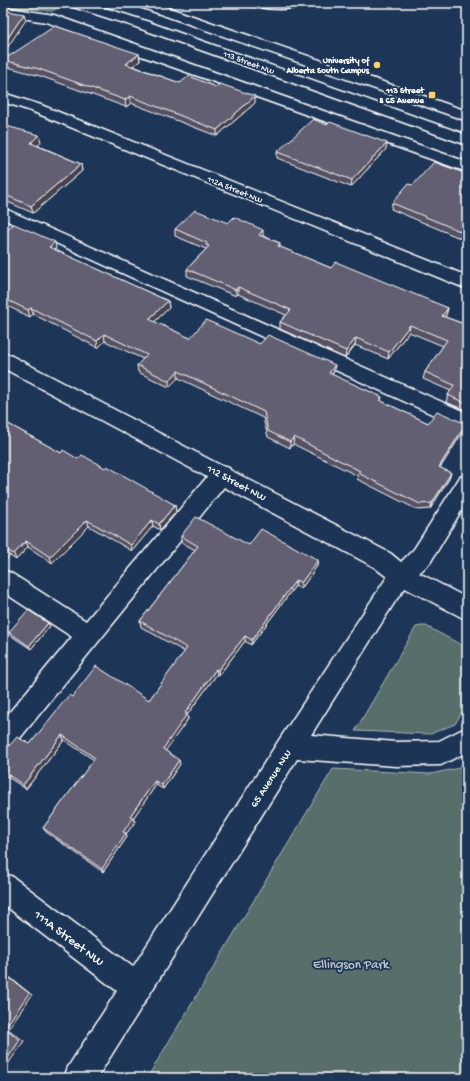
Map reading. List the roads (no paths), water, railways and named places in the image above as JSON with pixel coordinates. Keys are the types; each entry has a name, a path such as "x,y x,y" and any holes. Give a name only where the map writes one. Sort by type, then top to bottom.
{"street":[{"name":"113 Street NW","path":"75,3 138,23 467,140"},
{"name":"113 Street NW","path":"142,3 467,116"},
{"path":"258,3 281,6 300,3"},
{"path":"3,11 49,18 467,167"},
{"name":"112A Street NW","path":"3,97 43,111 467,283"},
{"path":"3,213 467,422"},
{"name":"112 Street NW","path":"3,360 222,474 382,560 402,575 467,610"},
{"path":"3,739 222,474"},
{"name":"65 Avenue NW","path":"79,1078 388,593 402,575 422,556 467,483"},
{"path":"3,580 88,635"},
{"path":"290,746 396,754 440,752 467,739"},
{"name":"111A Street NW","path":"3,887 136,987"}],"place":[{"name":"University of Alberta South Campus","path":"377,65"},
{"name":"113 Street & 65 Avenue","path":"432,95"}],"park label":[{"name":"Ellingson Park","path":"351,963"}]}
